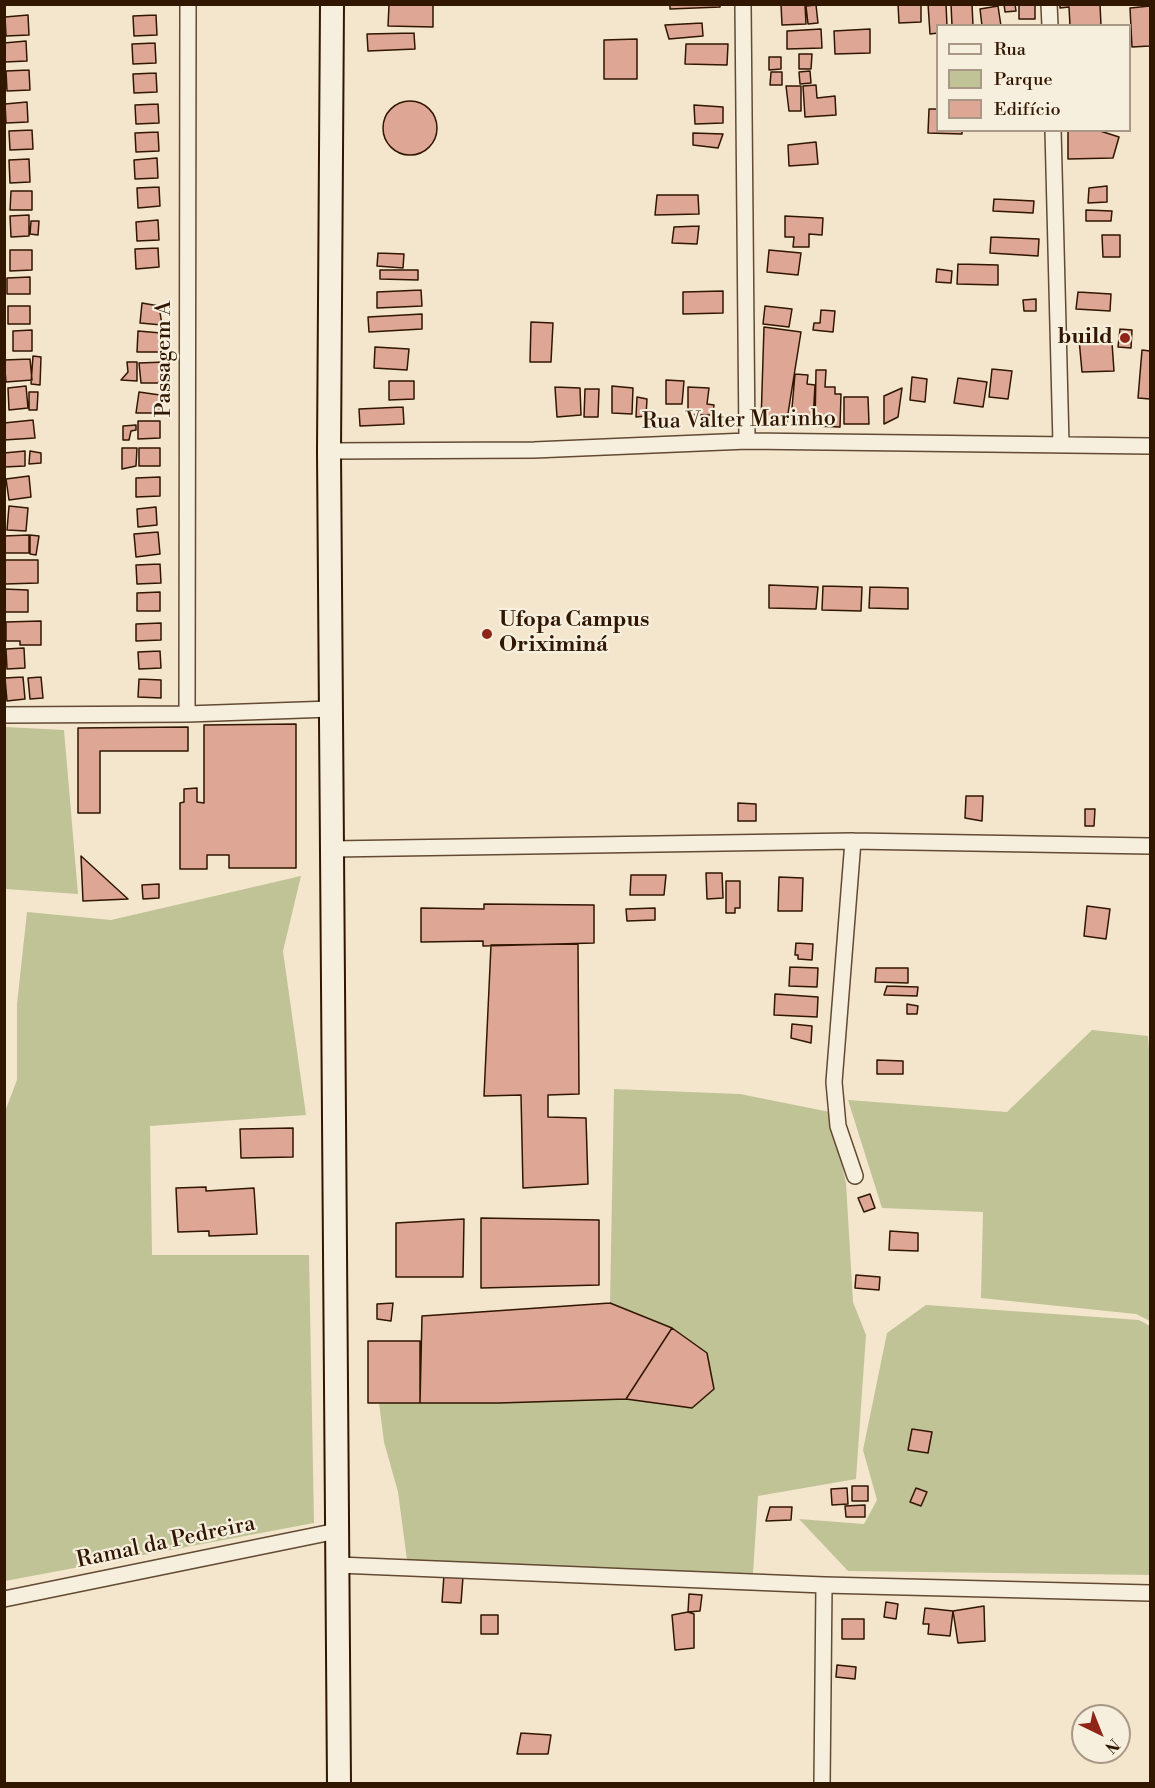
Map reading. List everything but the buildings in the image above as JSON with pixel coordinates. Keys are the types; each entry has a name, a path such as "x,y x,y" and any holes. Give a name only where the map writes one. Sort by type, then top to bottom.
{"main road":[{"path":"332,4 328,451 339,1784"}],"street":[{"name":"Passagem A","path":"187,714 188,4"},
{"path":"743,4 747,441"},
{"path":"1049,4 1050,24"},
{"path":"1053,132 1061,444"},
{"name":"Rua Valter Marinho","path":"328,451 534,450 747,441 1150,446"},
{"path":"4,715 187,714 330,709"},
{"path":"332,849 853,841 1150,846"},
{"path":"853,841 834,1083 838,1125 855,1176"},
{"name":"Ramal da Pedreira","path":"4,1599 337,1531"},
{"path":"338,1565 824,1585 1150,1593"},
{"path":"822,1784 824,1585"}],"green space":[{"path":"5,727 64,730 78,894 5,889"},
{"path":"301,876 283,951 306,1115 150,1126 152,1255 309,1255 314,1523 5,1581 4,1114 17,1080 17,1004 27,912 111,920"},
{"path":"1092,1030 1148,1036 1150,1059 1150,1321 1136,1314 981,1298 983,1212 882,1208 848,1100 1007,1112"},
{"path":"614,1089 740,1094 830,1112 846,1183 853,1302 866,1335 856,1479 758,1496 753,1573 625,1570 407,1560 398,1492 384,1442 379,1403 499,1403 626,1399 692,1408 714,1389 707,1353 672,1328 610,1303"},
{"path":"926,1305 1139,1320 1150,1326 1150,1575 848,1571 799,1519 864,1524 877,1500 863,1450 887,1333"}],"place":[{"name":"build","path":"1125,338"},
{"name":"Ufopa Campus Oriximiná","path":"487,634"}]}
